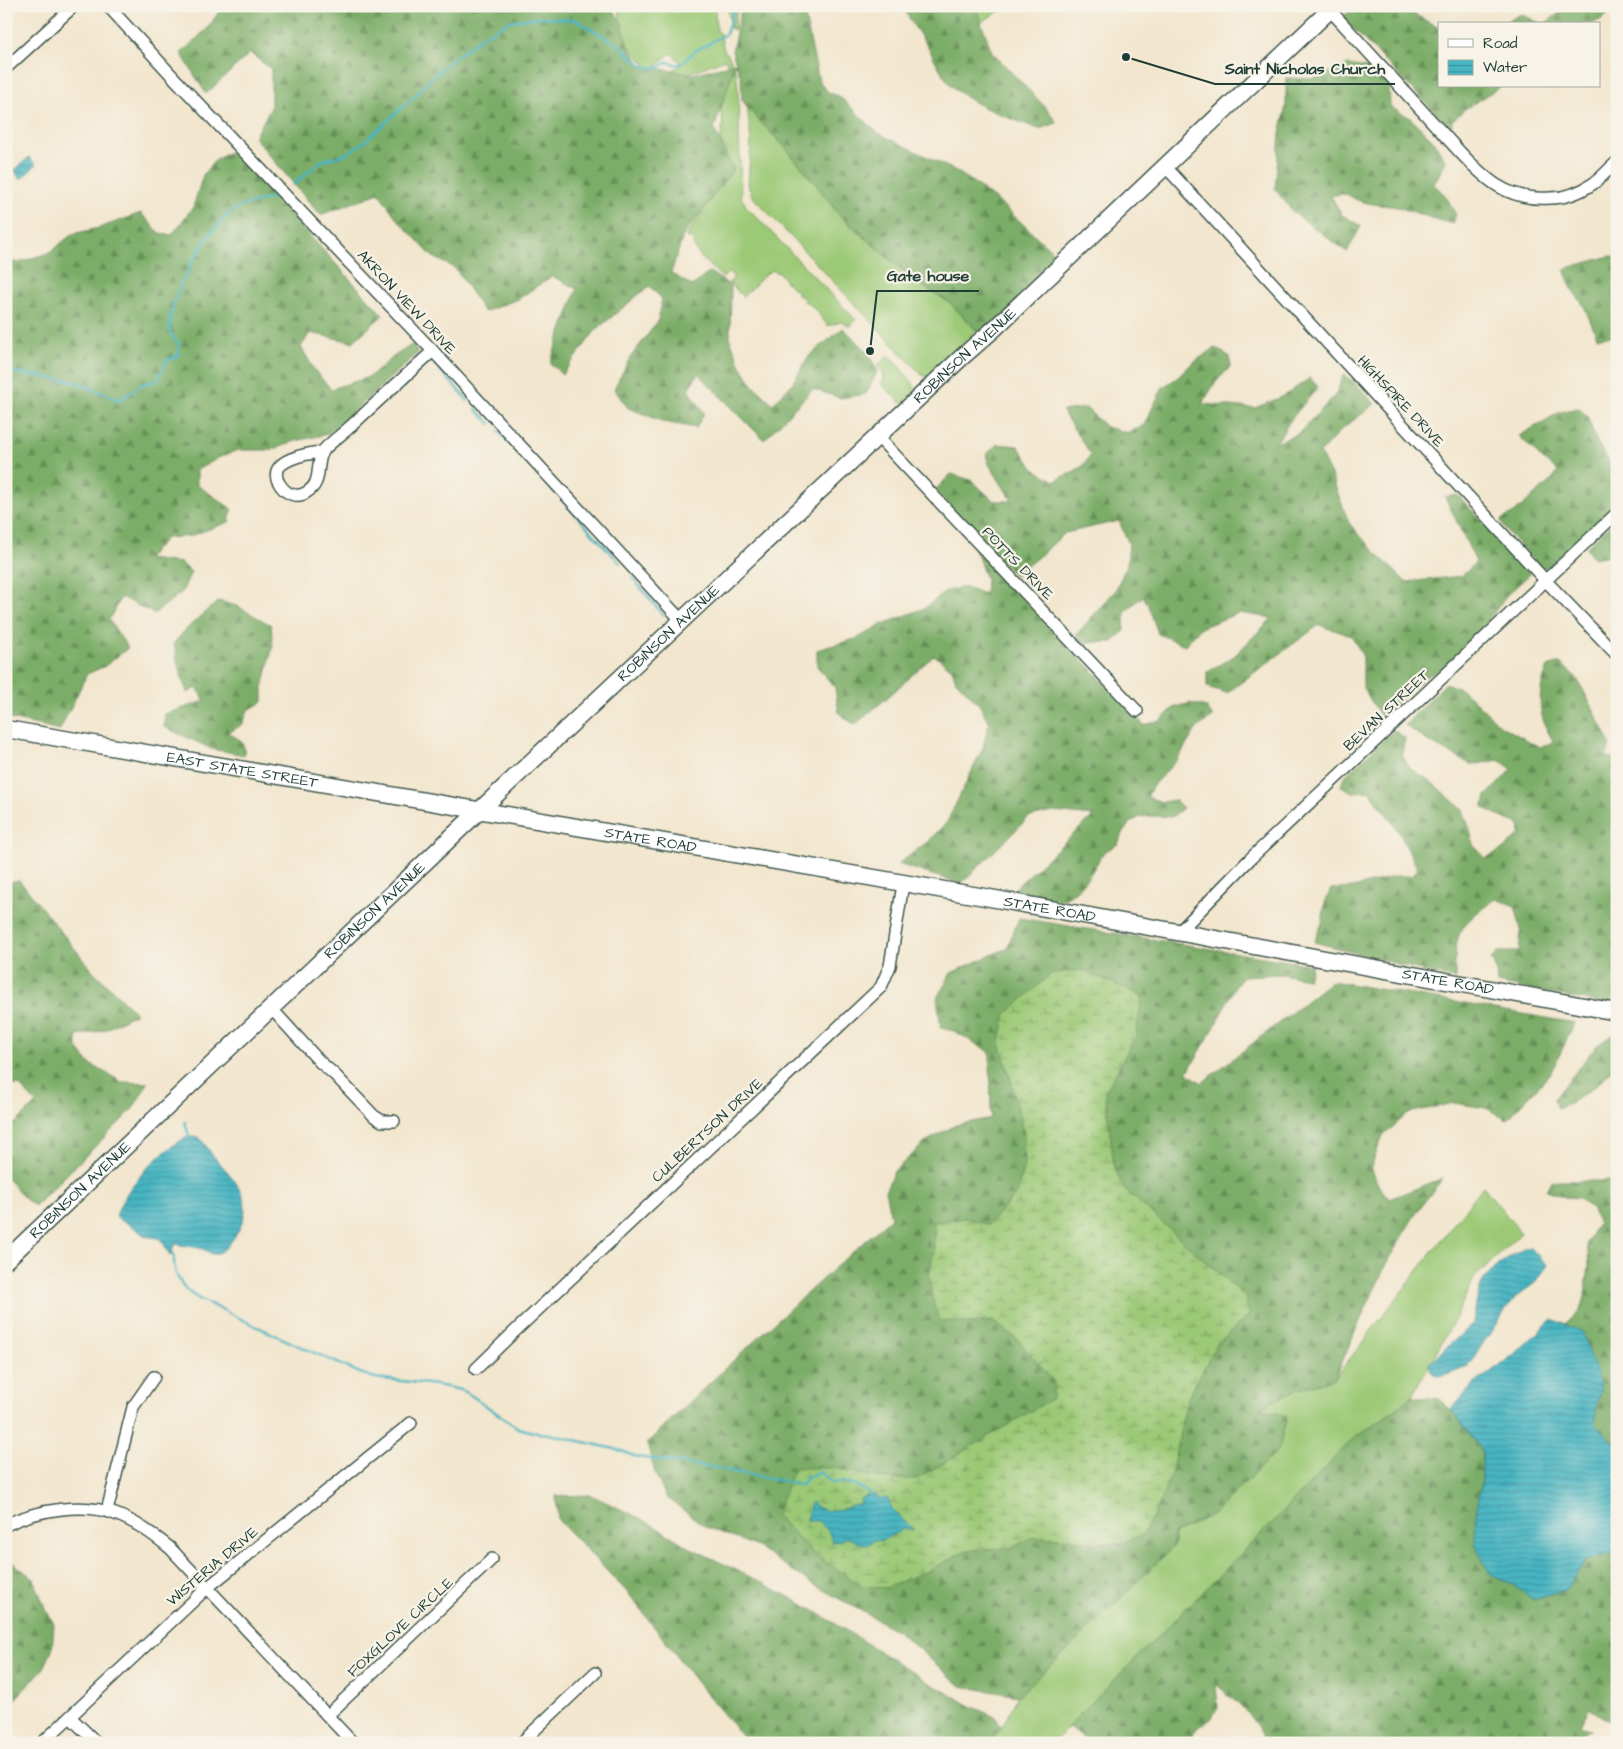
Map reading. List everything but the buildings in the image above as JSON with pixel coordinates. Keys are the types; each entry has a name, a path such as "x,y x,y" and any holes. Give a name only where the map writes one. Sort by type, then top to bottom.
{"main road":[{"name":"ROBINSON AVENUE","path":"6,1260 480,810 877,436 995,328 1332,8"},
{"name":"EAST STATE STREET","path":"6,729 480,810"},
{"name":"STATE ROAD","path":"480,810 979,896 1617,1012"}],"street":[{"path":"6,68 74,6"},
{"name":"AKRON VIEW DRIVE","path":"108,6 682,621"},
{"path":"1332,8 1464,157 1478,172 1499,188 1512,194 1531,198 1555,198 1569,195 1585,189 1594,183 1617,162"},
{"name":"HIGHSPIRE DRIVE","path":"1165,166 1545,580 1617,655"},
{"path":"323,452 304,454 284,462 277,472 279,484 294,496 315,487 323,452 432,351"},
{"name":"POTTS DRIVE","path":"877,436 1137,712"},
{"name":"BEVAN STREET","path":"1179,932 1257,853 1617,512"},
{"name":"CULBERTSON DRIVE","path":"476,1369 880,987 890,966 904,884"},
{"path":"271,1008 320,1062 374,1116 382,1121 394,1121"},
{"path":"107,1511 133,1408 154,1377"},
{"name":"WISTERIA DRIVE","path":"42,1743 207,1588 411,1423"},
{"path":"6,1525 17,1519 52,1510 84,1508 107,1511 131,1521 170,1548 353,1743"},
{"name":"FOXGLOVE CIRCLE","path":"328,1715 492,1559"},
{"path":"521,1743 595,1673"},
{"path":"70,1717 97,1743"}],"green space":[{"path":"220,6 610,6 622,23 628,46 642,66 693,74 736,63 714,129 734,168 683,236 671,273 692,286 710,272 731,286 730,339 741,366 753,385 773,404 792,384 809,356 843,328 865,349 878,370 866,394 840,398 813,389 764,440 698,374 688,389 704,413 696,428 664,422 628,408 614,389 630,358 658,321 662,299 649,286 596,330 562,375 550,363 577,289 552,276 518,299 484,312 456,269 432,256 398,220 379,193 320,215 254,137 271,108 271,69 250,53 206,94 181,53 207,29 221,9"},
{"path":"617,6 717,6 715,17 717,30 720,33 724,50 736,71 741,197 746,206 856,320 850,326 841,322 828,326 814,308 804,301 803,297 797,295 797,291 787,283 779,272 777,273 773,270 767,273 743,297 729,282 734,278 729,272 723,278 699,255 693,244 693,238 687,238 687,235 732,168 720,140 723,124 721,98 729,68 725,59 692,72 671,74 679,66 680,62 671,53 655,68 647,67 611,25 620,17"},
{"path":"728,6 740,6 736,15 735,30 730,28"},
{"path":"742,6 813,6 805,16 819,81 829,93 839,96 878,133 956,171 970,180 1000,203 1064,262 984,337 949,302 916,282 840,216 784,146 742,100 741,78 732,51"},
{"path":"903,6 975,6 992,52 1048,110 1057,123 1039,129 979,105 958,91 943,74"},
{"path":"975,6 1008,6 981,22"},
{"path":"1353,6 1400,6 1438,27 1438,88 1498,88 1465,109 1452,121 1452,130 1343,18"},
{"path":"1569,6 1615,6 1604,18 1595,22 1547,22"},
{"path":"1521,14 1538,22 1506,22"},
{"path":"1347,65 1375,69 1389,83 1390,107 1409,117 1433,140 1446,161 1434,184 1446,196 1456,215 1453,224 1397,207 1363,202 1346,194 1331,196 1342,215 1361,226 1347,252 1294,213 1275,189 1280,134 1286,106 1286,78 1313,79"},
{"path":"746,97 916,282 949,302 977,331 928,377 922,375 752,196 748,185 751,141"},
{"path":"232,151 383,315 353,342 310,333 301,347 315,371 331,389 369,377 413,344 418,353 328,434 295,441 272,450 238,450 220,457 197,470 197,485 232,509 229,522 190,536 166,538 147,559 181,563 191,572 182,592 154,614 121,597 109,620 128,648 105,666 87,674 60,730 6,718 6,260 18,263 51,252 72,234 99,228 141,213 159,233 172,235 193,207 203,175 215,160"},
{"path":"1610,256 1617,257 1617,336 1597,337 1584,306 1573,291 1564,269"},
{"path":"1215,348 1229,356 1231,366 1215,383 1202,404 1255,408 1284,396 1310,378 1318,387 1292,418 1276,443 1299,433 1336,394 1344,374 1375,404 1342,429 1320,453 1331,475 1349,523 1372,549 1406,582 1462,576 1476,562 1445,497 1458,495 1530,574 1509,593 1472,641 1442,669 1425,677 1381,717 1363,688 1363,657 1352,636 1319,625 1227,693 1207,687 1207,672 1234,656 1272,618 1239,613 1200,628 1185,645 1158,634 1149,607 1143,596 1125,612 1124,631 1113,642 1086,643 1076,635 1115,591 1127,565 1129,544 1119,521 1065,533 1015,576 935,490 951,474 971,480 994,501 1012,501 989,464 986,455 997,444 1018,446 1034,469 1055,481 1082,467 1091,455 1062,411 1086,408 1106,427 1128,433 1144,425 1163,387 1177,378 1191,364"},
{"path":"889,355 913,383 915,391 902,404 881,384 884,374 878,365"},
{"path":"1578,408 1587,416 1598,444 1617,472 1617,506 1545,568 1540,568 1504,528 1501,520 1514,513 1554,478 1558,471 1519,436 1560,412"},
{"path":"1617,518 1617,564 1612,565 1609,555 1594,558 1586,548"},
{"path":"974,545 1144,725 1160,721 1173,708 1190,703 1206,707 1213,717 1197,728 1177,760 1154,784 1147,797 1162,802 1175,800 1183,808 1172,817 1144,816 1132,821 1127,826 1118,844 1104,852 1089,876 1076,891 1060,901 1014,889 1093,816 1053,812 1029,817 961,884 898,864 926,843 947,822 983,748 989,723 979,704 956,681 952,669 934,655 855,725 839,713 835,688 817,666 817,650 858,638 881,625 925,608 946,591 965,587 985,594 986,580"},
{"path":"219,601 237,606 271,625 273,646 263,687 263,702 248,710 243,724 228,733 242,744 244,755 212,749 164,727 165,714 205,701 197,688 187,693 178,665 174,643 195,621"},
{"path":"1560,663 1577,678 1606,734 1610,745 1606,758 1617,757 1617,1006 1497,983 1496,969 1491,959 1498,952 1519,952 1521,930 1515,906 1496,899 1475,915 1465,925 1459,935 1455,962 1455,979 1314,942 1322,923 1325,903 1331,889 1353,888 1396,876 1411,876 1418,869 1400,834 1370,791 1353,792 1341,786 1344,777 1394,730 1405,738 1402,754 1409,768 1429,780 1463,810 1473,845 1486,858 1505,848 1520,834 1519,824 1483,807 1486,796 1512,769 1499,760 1472,765 1426,740 1405,725 1446,683 1464,691 1501,726 1540,747 1554,742 1542,715 1540,696 1548,667"},
{"path":"19,880 93,971 136,1013 105,1030 77,1036 77,1048 90,1064 122,1082 148,1083 132,1110 35,1206 26,1200 6,1177 6,1128 16,1123 36,1103 19,1085 6,1086 6,883"},
{"path":"1019,918 1312,965 1308,979 1282,974 1243,976 1233,990 1213,1030 1187,1073 1202,1083 1332,981 1575,1023 1550,1074 1507,1120 1486,1108 1454,1103 1408,1113 1382,1137 1371,1167 1378,1185 1389,1199 1443,1178 1417,1212 1393,1252 1335,1378 1299,1389 1260,1408 1287,1416 1279,1449 1215,1513 1174,1533 1174,1546 1018,1696 961,1686 899,1632 809,1582 758,1547 706,1527 666,1497 655,1473 647,1443 768,1329 891,1218 885,1191 894,1171 927,1141 956,1125 991,1118 990,1052 954,1031 941,1028 937,998 951,973 1007,948","holes":["1051,974 1136,1035 1105,1093 1114,1166 1124,1189 1245,1296 1249,1315 1216,1345 1187,1400 1171,1474 1059,1538 1033,1537 1011,1548 966,1550 932,1569 886,1588 833,1468 885,1479 917,1479 1053,1398 1054,1382 1018,1340 993,1321 974,1324 940,1320 929,1276 934,1249 934,1222 965,1218 988,1225 1017,1194 1024,1165 1024,1133 1000,1043 1005,1015"]},
{"path":"1082,970 1142,996 1136,1035 1105,1093 1114,1166 1124,1189 1245,1296 1249,1315 1216,1345 1187,1400 1171,1474 1156,1512 1141,1536 1116,1544 1033,1537 1011,1548 966,1550 932,1569 886,1588 862,1586 814,1554 776,1515 794,1468 833,1468 885,1479 917,1479 1053,1398 1054,1382 1018,1340 993,1321 968,1323 940,1320 933,1302 929,1276 934,1249 934,1222 965,1218 988,1225 1017,1194 1024,1165 1024,1133 1000,1043 1005,1015 1051,974"},
{"path":"1617,1032 1617,1065 1604,1078 1574,1101 1557,1109 1554,1099 1596,1046"},
{"path":"1617,1179 1617,1446 1594,1423 1600,1390 1582,1332 1565,1325 1580,1311 1586,1289 1589,1266 1587,1242 1598,1223 1592,1210 1579,1198 1565,1197 1546,1190 1551,1181"},
{"path":"1483,1186 1521,1233 1475,1277 1451,1326 1412,1396 1354,1438 1053,1743 989,1743 1002,1727 1018,1696 1174,1546 1174,1534 1215,1513 1259,1408 1299,1389 1335,1378"},
{"path":"1412,1396 1440,1399 1458,1418 1482,1451 1482,1480 1476,1514 1489,1573 1510,1583 1534,1600 1565,1590 1587,1559 1617,1554 1617,1730 1615,1725 1589,1708 1581,1725 1591,1730 1574,1736 1572,1743 1266,1743 1251,1718 1216,1684 1218,1708 1211,1719 1198,1727 1187,1743 1091,1743 1068,1726 1277,1518 1354,1438"},
{"path":"591,1495 644,1520 689,1547 815,1611 930,1683 995,1717 1002,1727 989,1743 748,1743 699,1685 628,1593 558,1520 556,1496"},
{"path":"6,1553 12,1562 34,1579 45,1608 54,1624 52,1651 44,1668 6,1709 6,1658 9,1654 6,1635"}],"water":[{"path":"29,157 36,165 22,178 19,178 15,170"},
{"path":"189,1136 200,1138 232,1177 242,1194 245,1214 235,1236 219,1253 213,1254 202,1249 176,1244 172,1250 174,1254 170,1256 159,1238 145,1236 116,1216 121,1204 145,1170 167,1150"},
{"path":"1529,1247 1548,1265 1535,1283 1515,1298 1467,1367 1439,1376 1431,1372 1429,1363 1473,1324 1478,1294 1485,1278 1505,1260"},
{"path":"1552,1319 1582,1332 1596,1370 1600,1390 1594,1423 1617,1446 1617,1554 1587,1559 1565,1590 1534,1600 1510,1583 1489,1573 1475,1544 1476,1514 1482,1480 1482,1451 1451,1410 1473,1385 1517,1352"},
{"path":"870,1494 877,1495 878,1499 887,1498 894,1512 914,1530 902,1529 882,1541 874,1540 868,1545 858,1543 847,1537 832,1542 829,1532 818,1521 806,1520 811,1502 816,1507 827,1511 843,1509 859,1505 861,1498"}],"waterway":[{"path":"293,185 321,161 346,154 365,141 454,58 483,36 510,21 540,17 576,20 620,46 642,66 658,68 667,62 680,65 695,51 726,34 735,6"},
{"path":"6,371 76,382 119,400 142,384 157,381 167,360 178,356 179,344 170,331 170,318 174,301 182,283 202,247 213,231 235,209 272,198"},
{"path":"435,364 468,401"},
{"path":"400,389 413,377"},
{"path":"476,409 491,424"},
{"path":"498,431 555,493"},
{"path":"562,500 620,563"},
{"path":"632,577 663,615"},
{"path":"185,1122 189,1136"},
{"path":"174,1254 174,1264 180,1282 194,1296 291,1343 360,1373 375,1378 437,1385 461,1390 518,1428 619,1450 637,1457 716,1468 802,1485 807,1478 820,1472 832,1483 843,1482 852,1484 870,1494"}],"place":[{"name":"Saint Nicholas Church","path":"1126,57"},
{"name":"Gate house","path":"870,351"}]}
